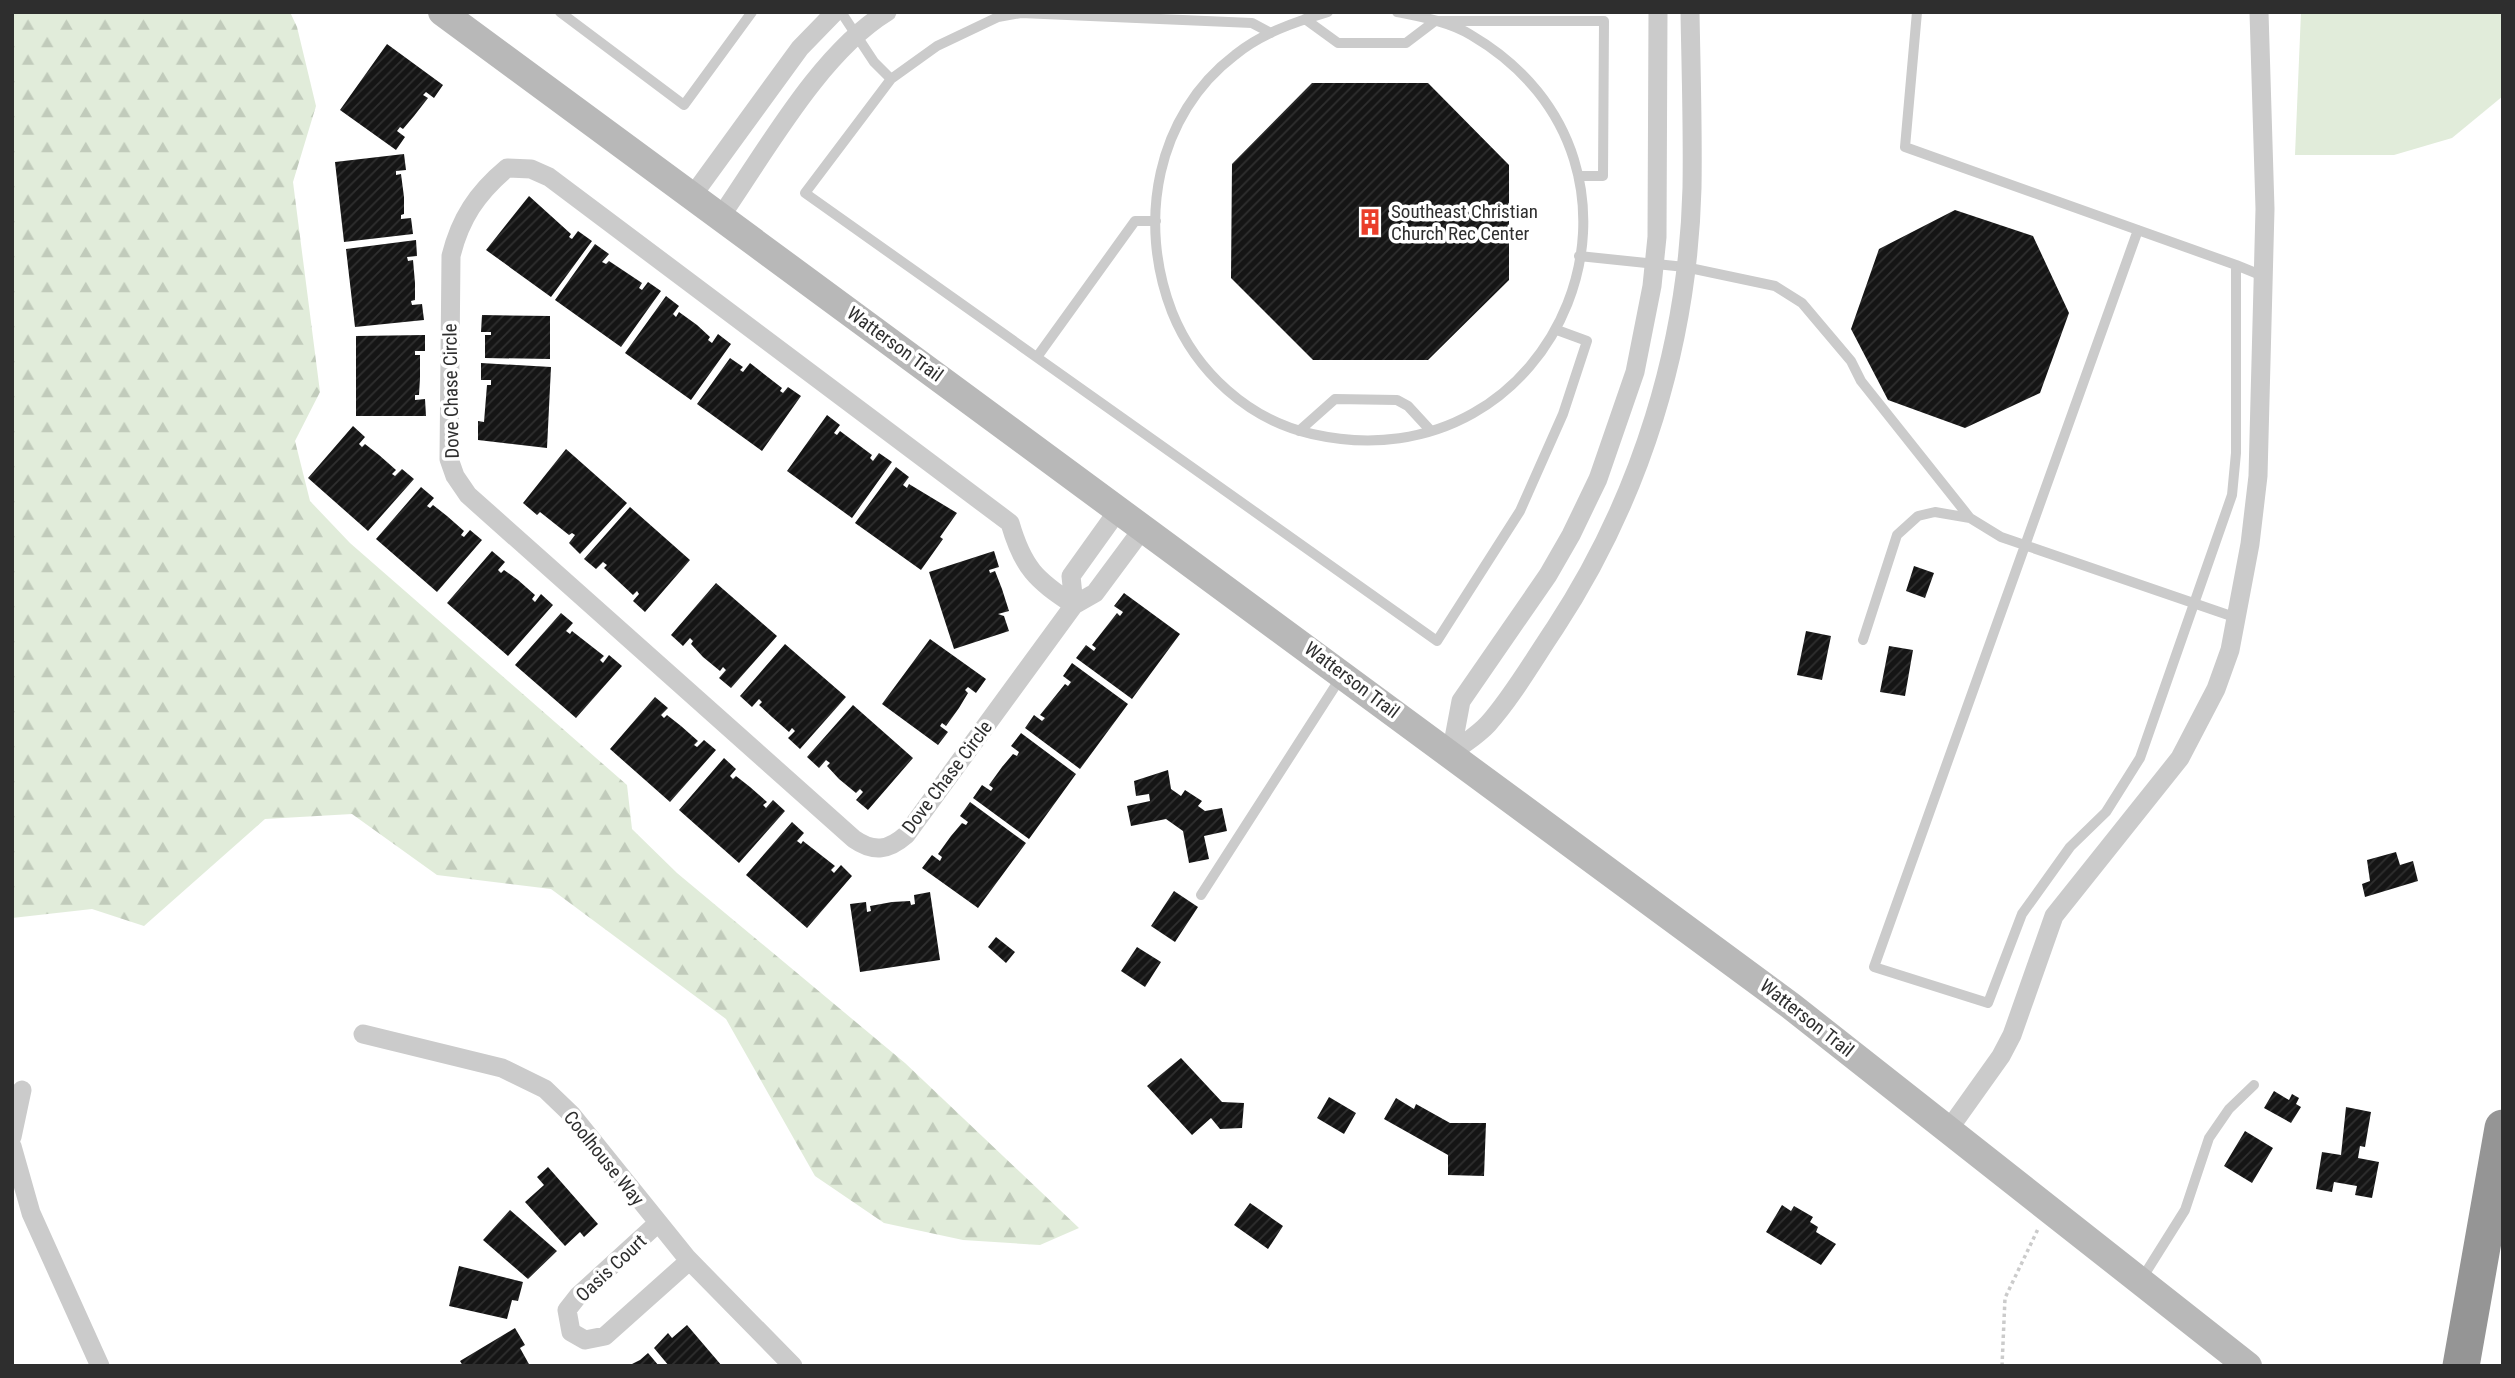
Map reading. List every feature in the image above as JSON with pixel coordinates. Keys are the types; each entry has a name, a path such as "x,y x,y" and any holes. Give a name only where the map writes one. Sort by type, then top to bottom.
{"highway":[{"path":"2460,1366 2503,1128"}],"main road":[{"name":"Watterson Trail","path":"442,12 1343,673 1791,1006 2248,1366"}],"street":[{"path":"693,195 800,48 835,12"},
{"path":"721,216 816,80 856,36 887,12"},
{"path":"1451,754 1461,701 1548,575 1598,479 1635,372 1654,263 1658,12"},
{"path":"1451,754 1488,725 1574,599 1620,512 1663,389 1676,334 1692,189 1690,12"},
{"path":"1949,1129 2001,1056 2012,1035 2054,916 2070,891 2180,758 2216,688 2231,650 2258,476 2265,209 2259,12"},
{"name":"Dove Chase Circle","path":"1074,605 1033,575 1021,558 1010,523 549,177 531,169 507,168 474,201 458,228 451,256 449,459 455,476 468,495 865,847 880,849 893,846 906,835 1074,605 1095,593 1144,527"},
{"path":"1074,605 1071,576 1119,509"},
{"name":"Coolhouse Way","path":"363,1034 502,1068 545,1090 571,1114 689,1261 793,1366"},
{"path":"12,1138 22,1090"},
{"path":"12,1146 30,1213 100,1366"},
{"name":"Oasis Court","path":"658,1223 578,1296 567,1310 571,1332 585,1340 606,1336 689,1261"}],"lane":[{"path":"560,12 684,105 752,12"},
{"path":"841,12 856,36 891,79"},
{"path":"1328,12 1271,33 1237,52 1213,73 1191,100 1170,135 1164,158 1156,221 1163,287 1181,333 1207,371 1252,411 1276,424 1336,440 1372,441 1431,430 1477,412 1512,387 1542,355 1569,304 1579,256 1583,211 1581,176 1561,124 1538,91 1505,58 1469,34 1397,12"},
{"path":"1917,12 1905,146 2263,276"},
{"path":"1271,33 1252,23 1020,13 975,25 937,46 891,79 805,193 1437,641 1483,574 1520,511 1563,414 1587,341 1557,330"},
{"path":"1306,19 1338,43 1406,43 1435,22 1604,20 1603,176 1581,176"},
{"path":"1037,357 1135,221 1156,221"},
{"path":"2138,230 1874,967 1988,1003 2022,914 2070,848 2106,811 2140,758 2232,495 2236,453 2236,265"},
{"path":"1579,256 1685,267 1774,286 1802,303 1851,361 1861,381 1970,518 2001,537 2237,619"},
{"path":"1299,431 1335,399 1397,400 1408,406 1431,430"},
{"path":"1863,640 1897,535 1902,529 1918,516 1935,512 1970,518"},
{"path":"1201,895 1343,673"},
{"path":"2141,1281 2185,1210 2209,1138 2229,1109 2254,1084"}],"path":[{"path":"2002,1366 2005,1298 2038,1229 2028,1221"}],"green space":[{"path":"12,12 290,12 297,27 316,106 293,182 320,392 295,441 310,501 350,543 627,785 632,829 677,873 905,1063 1079,1228 1040,1245 963,1240 884,1223 815,1176 726,1019 551,889 437,875 352,814 265,819 144,926 92,909 12,918"},
{"path":"2301,12 2503,12 2503,96 2452,138 2394,155 2295,155"}],"building":[{"path":"387,44 443,85 434,98 426,92 423,95 428,98 403,129 400,127 397,131 405,137 396,150 340,110"},
{"name":"Southeast Christian Church Rec Center","path":"1312,83 1428,83 1509,165 1509,280 1428,360 1313,360 1231,278 1232,164"},
{"path":"404,154 406,170 396,171 396,175 401,174 404,197 404,214 401,219 411,218 413,234 344,242 335,162"},
{"path":"529,196 571,234 569,237 572,239 578,231 592,241 551,297 486,250"},
{"path":"1955,210 2033,236 2069,313 2040,393 1965,428 1888,400 1851,329 1879,249"},
{"path":"416,240 417,256 407,257 408,261 413,260 415,300 411,301 412,305 422,304 424,320 355,327 346,249"},
{"path":"595,244 609,254 602,262 606,264 609,261 642,283 639,288 642,290 648,282 661,291 621,347 555,300"},
{"path":"666,296 679,306 673,314 676,317 679,312 710,337 708,340 712,343 718,334 731,344 691,400 625,353"},
{"path":"482,315 550,316 550,359 485,358 485,335 491,335 491,332 481,332"},
{"path":"425,335 425,351 415,351 415,355 420,355 420,378 419,395 415,395 415,400 425,399 426,416 356,416 356,336"},
{"path":"730,358 743,367 740,370 743,372 750,363 782,388 780,391 783,393 788,387 801,396 762,451 697,404"},
{"path":"481,363 551,367 547,448 478,440 478,421 484,422 487,385 491,385 491,380 481,380"},
{"path":"827,415 840,425 834,433 837,435 840,431 872,455 870,458 873,461 879,453 892,462 852,518 787,471"},
{"path":"353,426 365,437 359,444 362,447 365,444 396,470 392,474 395,476 402,469 414,479 368,531 308,478"},
{"path":"566,449 627,503 580,554 569,543 575,535 569,535 540,512 537,515 523,503"},
{"path":"896,467 909,477 903,485 907,488 909,484 957,513 921,570 855,523"},
{"path":"421,487 434,498 427,506 430,508 433,505 447,516 464,531 461,535 464,537 470,530 482,540 437,592 376,539"},
{"path":"630,507 690,560 645,612 633,601 639,594 637,591 633,595 604,568 607,565 603,562 596,569 584,559"},
{"path":"492,551 505,562 498,570 501,573 504,570 518,580 535,595 532,599 535,602 541,594 553,605 508,656 447,603"},
{"path":"994,551 999,567 989,570 990,573 995,571 1002,589 1009,611 998,614 1004,616 1009,631 954,649 929,572"},
{"path":"1914,566 1934,573 1925,598 1906,591"},
{"path":"716,583 777,636 731,688 719,678 726,670 723,667 720,671 703,657 691,644 693,641 690,638 683,646 671,635"},
{"path":"1124,593 1180,634 1132,699 1076,658 1086,645 1094,651 1096,648 1092,645 1117,613 1120,616 1123,612 1114,606"},
{"path":"561,613 573,623 566,631 570,634 572,631 604,656 600,660 603,663 609,655 622,666 576,718 515,665"},
{"path":"1806,631 1831,636 1822,680 1797,675"},
{"path":"930,639 986,679 976,693 968,687 965,690 968,693 959,708 946,726 942,723 940,726 948,732 938,745 882,704"},
{"path":"785,644 846,697 800,749 788,738 795,731 792,728 789,732 759,705 762,702 759,699 752,707 740,696"},
{"path":"1889,646 1913,650 1905,696 1880,692"},
{"path":"1072,663 1128,704 1080,769 1025,728 1034,715 1042,721 1045,718 1040,715 1065,684 1068,686 1071,682 1063,676"},
{"path":"655,697 668,708 661,715 664,718 667,715 698,741 694,745 697,747 704,740 716,750 670,802 610,749"},
{"path":"853,705 913,758 868,810 856,800 863,792 860,789 856,793 839,779 827,766 830,763 826,760 819,768 807,757"},
{"path":"1021,733 1076,774 1029,839 973,798 982,785 991,791 993,788 989,785 1002,767 1013,754 1017,756 1019,752 1011,746"},
{"path":"724,758 736,769 730,776 733,779 736,776 767,802 763,805 766,808 773,800 785,811 739,863 679,810"},
{"path":"1168,770 1171,789 1181,796 1185,790 1202,801 1198,806 1205,811 1222,808 1227,831 1204,836 1209,859 1189,863 1183,831 1166,819 1131,826 1127,806 1150,801 1149,794 1136,796 1134,781"},
{"path":"970,802 1026,843 978,908 922,868 932,855 940,861 942,857 938,854 962,823 966,825 968,822 960,816"},
{"path":"792,822 804,833 797,841 801,844 803,841 835,866 831,870 834,873 841,865 852,876 807,928 746,875"},
{"path":"2396,852 2400,865 2413,861 2418,881 2365,897 2362,884 2370,881 2367,860"},
{"path":"1174,891 1198,907 1175,942 1151,926"},
{"path":"930,892 940,960 860,972 850,904 866,902 867,912 871,911 870,906 892,902 910,901 911,905 915,904 914,895"},
{"path":"996,937 1015,952 1006,963 988,947"},
{"path":"1137,947 1161,962 1145,987 1121,971"},
{"path":"1181,1058 1222,1102 1244,1103 1242,1128 1220,1129 1211,1118 1192,1135 1147,1086"},
{"path":"2274,1091 2289,1100 2292,1094 2299,1098 2296,1104 2301,1107 2291,1123 2264,1108"},
{"path":"1329,1097 1356,1113 1344,1134 1317,1118"},
{"path":"1396,1098 1414,1109 1416,1104 1450,1123 1486,1123 1484,1176 1448,1175 1448,1155 1384,1119"},
{"path":"2346,1107 2371,1112 2365,1147 2360,1146 2358,1158 2379,1162 2372,1198 2355,1195 2357,1186 2334,1182 2332,1192 2316,1189 2322,1152 2341,1155"},
{"path":"2245,1131 2273,1148 2252,1183 2224,1166"},
{"path":"548,1167 598,1224 584,1237 580,1232 565,1246 525,1202 544,1185 537,1177"},
{"path":"1250,1203 1283,1226 1268,1249 1234,1225"},
{"path":"1782,1205 1791,1211 1794,1206 1813,1217 1810,1222 1818,1227 1816,1232 1836,1244 1821,1265 1766,1232"},
{"path":"510,1210 557,1251 528,1279 483,1240"},
{"path":"459,1266 523,1282 518,1301 512,1300 507,1319 449,1306"},
{"path":"687,1325 722,1366 669,1366 654,1348 668,1333 672,1338"},
{"path":"515,1328 525,1345 520,1348 530,1366 463,1366 460,1361"},
{"path":"648,1353 659,1366 632,1364 640,1360"}],"place":[{"name":"Southeast Christian Church Rec Center","path":"1370,222"}]}
